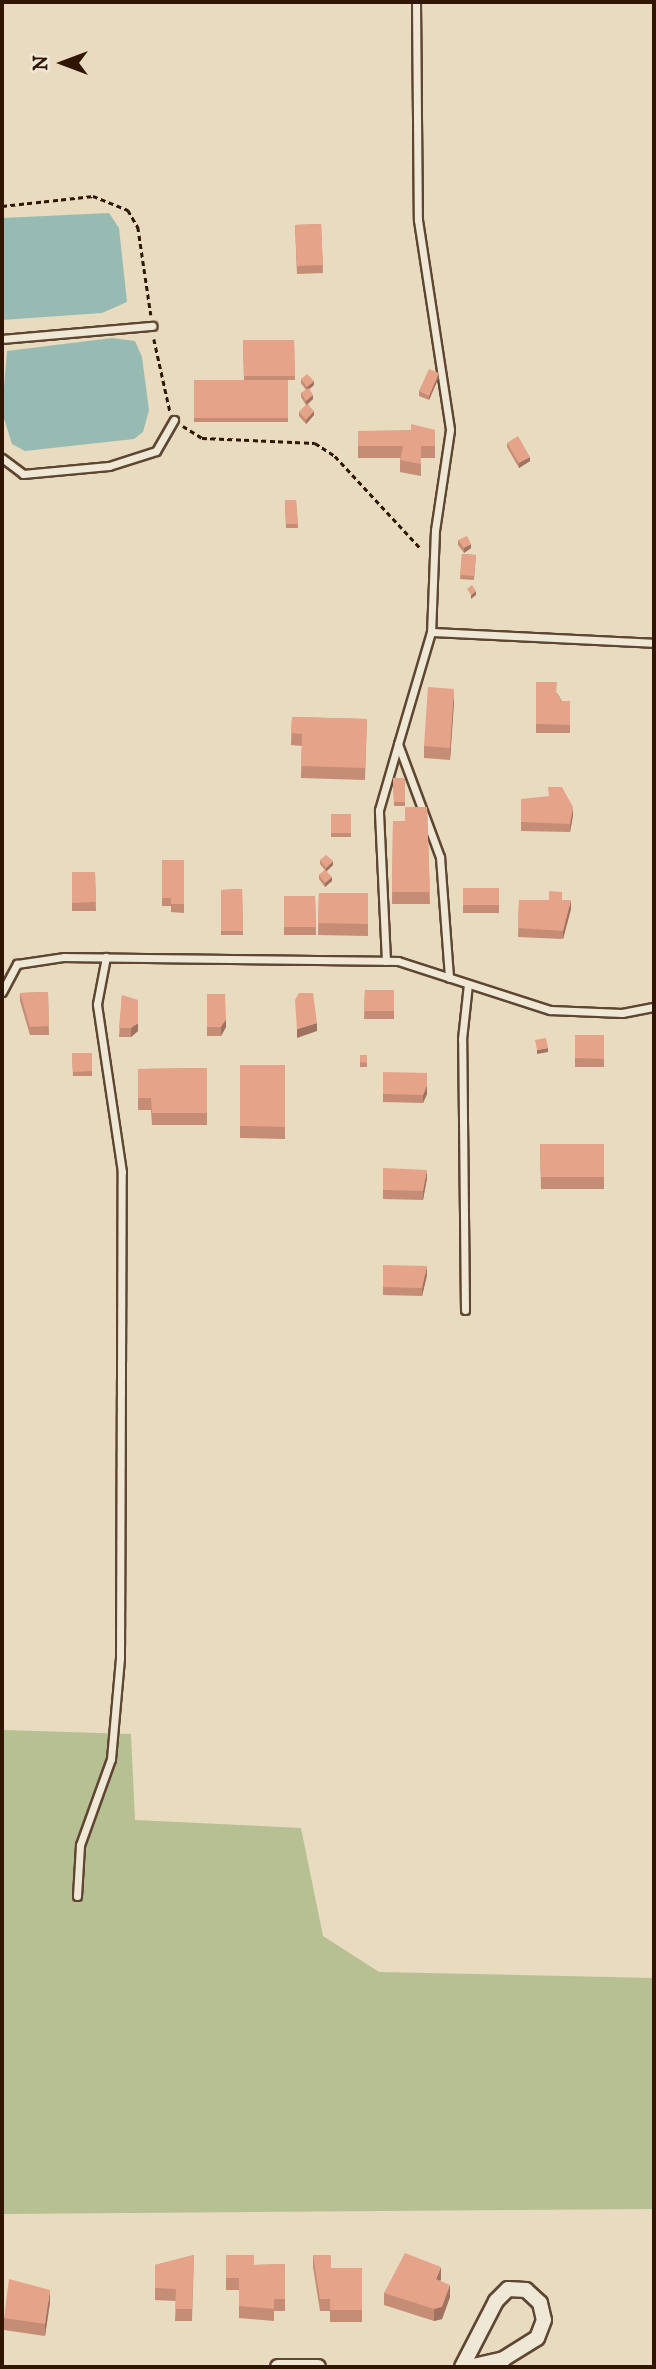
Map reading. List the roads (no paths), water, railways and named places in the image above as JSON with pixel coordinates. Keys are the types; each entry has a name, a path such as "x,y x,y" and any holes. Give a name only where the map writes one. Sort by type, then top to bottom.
{"street":[{"path":"461,2367 496,2301 508,2289 526,2290 540,2303 544,2320 537,2338 505,2359 469,2367"},
{"path":"278,2367 318,2367"}],"lane":[{"path":"386,961 379,810 431,632 434,566 450,430 418,220 416,2"},
{"path":"2,339 152,326"},
{"path":"2,458 23,474 109,466 156,451 174,420"},
{"path":"431,632 654,643"},
{"path":"398,744 440,856 449,978"},
{"path":"77,1896 80,1845 111,1759 120,1658 122,1172 96,1004 106,957"},
{"path":"2,992 17,964 106,957 386,961 550,1010 622,1013 654,1007"},
{"path":"465,1310 462,1039 468,984"}],"water":[{"path":"109,213 119,228 127,302 102,313 2,320 2,218"},
{"path":"112,338 135,341 142,357 149,410 143,432 134,439 25,451 12,444 2,412 7,351"}]}
